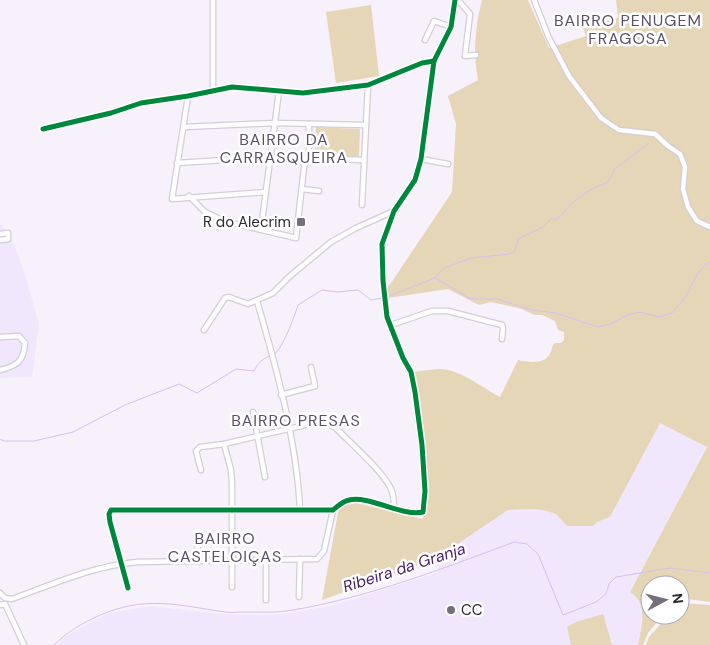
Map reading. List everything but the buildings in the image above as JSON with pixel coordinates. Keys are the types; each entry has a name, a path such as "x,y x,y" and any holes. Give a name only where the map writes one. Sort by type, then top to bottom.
{"street":[{"path":"213,0 213,91"},
{"path":"128,588 110,522 109,514 111,510 333,510 344,502 355,499 409,513 423,512 425,491 422,445 413,381 411,372 387,317 383,281 382,244 394,211 415,180 421,159 434,61 451,27 457,0"},
{"path":"457,0 470,14 465,56 476,55"},
{"path":"534,0 549,38 569,76 601,118 619,130 655,134 680,154 685,167 683,188 688,207 697,221 710,227"},
{"path":"425,40 434,21 451,27"},
{"path":"43,129 111,113 141,103 232,87 303,93 368,85 422,63 434,61"},
{"path":"362,206 368,85"},
{"path":"261,229 279,91"},
{"path":"188,96 172,199 189,196 266,192"},
{"path":"184,127 275,123 366,125"},
{"path":"189,196 205,212 214,217 296,238 307,159 309,124"},
{"path":"177,163 270,157 364,160"},
{"path":"421,159 448,164"},
{"path":"302,189 319,191"},
{"path":"204,330 225,298 234,298 245,304 257,301 273,293 290,276 331,242 356,228 394,211"},
{"path":"0,234 8,233 8,239 0,240"},
{"path":"257,301 274,362 289,428 297,471 300,510"},
{"path":"390,325 432,311 448,311 502,325 504,328 502,339"},
{"path":"0,337 18,336 25,343 21,360 12,367 0,370"},
{"path":"281,395 315,386 311,367"},
{"path":"252,412 265,477"},
{"path":"201,470 196,450 200,447 224,444 289,428 323,422 331,424 336,428 384,478 391,489 394,508"},
{"path":"224,444 231,470 232,587"},
{"path":"0,593 5,598 12,599 94,569 121,563 317,559 324,552 333,510"},
{"path":"197,540 198,561"},
{"path":"299,597 300,559"},
{"path":"266,560 266,600"},
{"path":"0,605 5,604 24,645"}],"shaded area":[{"path":"482,0 528,0 549,48 586,36 583,28 618,18 616,0 710,0 710,602 690,599 690,575 640,575 640,602 630,592 707,447 660,423 610,517 597,522 593,526 567,526 556,514 543,510 508,510 435,559 322,600 339,507 356,503 423,519 425,489 413,372 444,369 468,378 500,397 518,360 536,362 544,360 550,354 555,343 561,343 564,340 564,332 558,330 555,321 542,315 534,315 522,309 491,302 479,305 448,289 388,298 387,284 389,286 452,192 456,124 448,96 478,80 476,40"},
{"path":"371,5 379,76 336,83 326,12"},
{"path":"316,127 360,129 359,157 315,156"},
{"path":"0,224 10,234 24,272 39,324 32,377 0,378"},
{"path":"660,422 707,446 630,591 636,595 640,602 640,625 638,645 58,645 66,636 107,614 150,606 219,614 252,615 283,614 335,605 439,572 435,559 508,510 543,510 556,514 567,526 593,526 597,522 610,517"},
{"path":"690,604 710,605 710,645 646,645 649,637 660,625 690,625"},
{"path":"603,614 612,645 571,645 567,627 576,622"},
{"path":"642,625 655,625 648,633 643,645 638,645"}],"waterway":[{"path":"386,297 435,278 444,268 471,258 509,254 515,251 518,239 543,227 551,219 558,219 571,204 590,190 608,182 615,169 648,144"},
{"path":"435,278 469,298 497,299 532,310 556,313 598,327 611,324 627,315 640,312 659,317 672,313 686,296 699,271 710,262"},
{"path":"274,355 284,339 298,305 322,290 337,292 358,290 371,300 382,298"},
{"path":"0,439 4,441 34,441 73,432 125,405 179,384 197,393 236,369 254,371 260,362 270,356"},
{"name":"Ribeira da Granja","path":"54,645 80,625 98,616 131,606 161,604 230,612 293,610 377,590 514,542 527,544 538,554 563,615 596,602 606,594 609,584 616,577 670,568 710,573"}],"cycle path":[{"path":"128,588 110,522 109,514 111,510 333,510 345,501 357,499 405,512 423,512 425,491 422,445 415,392 411,372 403,358 387,317 383,281 382,244 394,211 415,180 421,159 434,61 451,27 455,0"},
{"path":"43,129 111,113 141,103 232,87 303,93 368,85 422,63 434,61"}],"place":[{"name":"R do Alecrim","path":"301,222"},
{"name":"CC","path":"451,610"}],"district":[{"name":"BAIRRO PENUGEM FRAGOSA","path":"628,29"},
{"name":"BAIRRO DA CARRASQUEIRA","path":"284,148"},
{"name":"BAIRRO PRESAS","path":"296,420"},
{"name":"BAIRRO CASTELOIÇAS","path":"225,547"}]}
